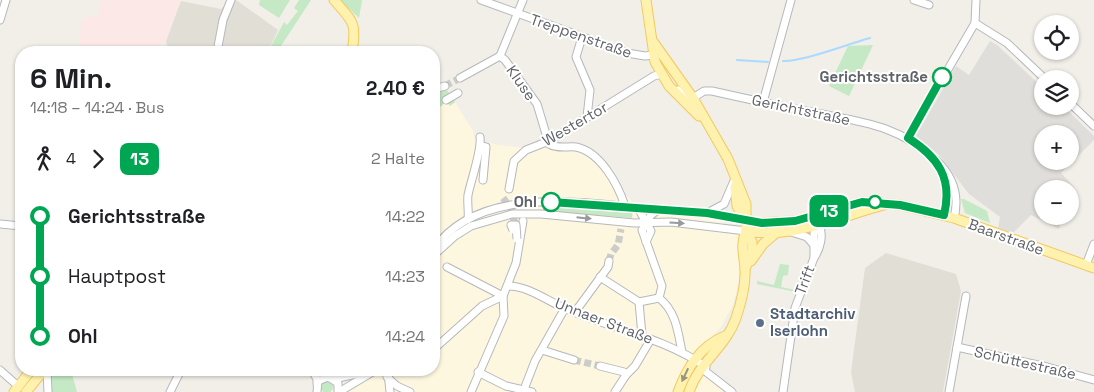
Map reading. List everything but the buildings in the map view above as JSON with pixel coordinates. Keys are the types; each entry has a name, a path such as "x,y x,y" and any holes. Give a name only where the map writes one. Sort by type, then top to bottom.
{"main road":[{"path":"327,0 349,18"},
{"path":"334,0 349,18 355,29 353,46"},
{"path":"646,0 654,43 653,55 663,76 669,86 705,122"},
{"path":"654,43 693,98 705,122 728,159 734,179 746,204 744,219 746,231 752,242 752,251 745,269 738,312 725,336 716,339 678,392"},
{"path":"734,179 737,206 744,219"},
{"name":"Baarstraße","path":"744,219 759,223 795,221 862,202 888,204 954,218 1090,267"},
{"name":"Baarstraße","path":"746,231 760,233 788,231 818,225 888,204"},
{"path":"745,269 741,242 746,231"},
{"path":"745,269 763,244 777,232"},
{"path":"689,392 698,362"},
{"path":"16,389 26,376"},
{"path":"26,392 41,376"}],"street":[{"path":"0,20 6,0"},
{"path":"217,46 223,20 231,0"},
{"name":"Treppenstraße","path":"481,0 628,53 645,56 653,55"},
{"name":"Kluse","path":"523,0 500,56 505,60 537,104 549,140"},
{"path":"763,102 791,0"},
{"path":"914,0 929,5"},
{"path":"908,138 975,23 976,0"},
{"path":"975,23 1007,43 1036,70"},
{"path":"582,37 576,57 590,90 587,117"},
{"path":"460,78 500,56"},
{"name":"Westertor","path":"509,189 514,161 526,150 549,140 628,94 654,76 663,76"},
{"path":"663,76 687,97 693,98"},
{"path":"440,87 445,86"},
{"name":"Gerichtstraße","path":"693,98 704,91 712,91 893,130 908,138 937,161 948,173 955,189 957,203 954,218"},
{"path":"446,100 458,93"},
{"path":"1079,112 1094,126"},
{"path":"468,218 468,198 481,146 480,137"},
{"path":"549,140 551,146 579,148 595,156 609,175 625,206"},
{"path":"481,146 486,148 483,180"},
{"name":"Gerichtstraße","path":"937,161 947,186 948,198 944,215"},
{"path":"707,213 724,204 734,179"},
{"path":"535,214 536,203"},
{"path":"440,243 452,230 468,218 498,208 536,203 625,206 707,213 744,219"},
{"path":"638,208 651,231 646,242 662,286 659,298"},
{"path":"646,223 658,210"},
{"path":"440,250 455,236 471,226 500,216 535,214 646,223 687,224 746,231"},
{"name":"Trift","path":"814,258 814,234 821,214"},
{"path":"471,392 478,372 504,316 503,296 519,253 523,221"},
{"path":"0,224 15,225"},
{"name":"Trift","path":"783,392 795,308 818,252 822,231 818,225"},
{"name":"Trift","path":"788,231 807,237 813,246"},
{"path":"517,238 519,253"},
{"path":"1090,267 1094,244"},
{"path":"575,312 609,261"},
{"path":"447,267 503,296"},
{"path":"600,277 639,302 659,298 669,306 682,352"},
{"name":"Unnaer Straße","path":"508,286 520,286 565,308 642,335 682,352 706,367 705,371 732,392"},
{"path":"440,344 482,306 503,296"},
{"path":"949,392 966,296"},
{"path":"639,302 642,335"},
{"path":"523,391 542,350 565,308"},
{"path":"615,392 636,366 651,339"},
{"name":"Schüttestraße","path":"957,347 1094,380"},
{"path":"542,350 574,360"},
{"path":"600,366 624,372 626,376"},
{"path":"0,370 16,389"},
{"path":"478,372 506,386 532,392"},
{"path":"47,376 48,392"},
{"path":"170,392 178,376"},
{"path":"314,376 317,384 316,392"},
{"path":"328,376 338,385 339,392 364,376"},
{"path":"317,384 322,378 341,376"},
{"path":"387,376 390,392"},
{"path":"389,376 397,386 410,392"}],"shaded area":[{"path":"101,0 181,0 166,41 157,46 79,46 81,19 99,15"},
{"path":"231,0 236,0 278,30 271,46 167,46 166,41 181,1 221,9"},
{"path":"990,41 997,45 1034,80 1034,115 1072,115 1094,136 1094,140 1079,155 1079,125 1034,125 1034,170 1064,170 1061,173 1068,180 1034,180 1034,216 1031,215 1013,233 998,228 1000,217 969,194 939,155 916,136 956,66 969,75"},
{"path":"447,101 450,106 455,102 473,131 475,139 498,145 525,148 549,141 591,153 622,192 645,213 713,218 741,232 741,259 737,290 732,307 720,328 689,363 673,392 329,392 363,376 440,376 440,107"},
{"path":"1051,225 1060,225 1059,229"},
{"path":"886,253 956,274 961,291 943,392 855,392 851,372 865,268"},
{"path":"708,370 735,392 694,392 701,377"}],"green space":[{"path":"260,0 290,0 279,18 259,5"},
{"path":"299,0 311,0 281,46 271,46 284,22 287,25 298,11 294,8"},
{"path":"340,0 362,0 359,18"},
{"path":"873,45 849,96 829,86 848,46"},
{"path":"445,87 455,102 450,106 446,101 440,107 440,88"},
{"path":"961,199 987,211 990,223 965,213"},
{"path":"544,208 633,211 632,218 542,211"},
{"path":"780,264 789,265 788,275 783,276 781,287 795,290 796,285 798,285 796,292 757,284 757,281 774,285"},
{"path":"49,376 73,376 77,392 50,392"},
{"path":"327,381 333,387 327,393 321,387"}],"waterway":[{"path":"783,61 813,56 870,38"},
{"path":"737,60 768,62"}],"tunnel":[{"path":"445,86 460,78"},
{"path":"503,198 510,207 517,230"},
{"path":"609,261 611,254 618,245 621,229"},
{"path":"574,360 600,366"}],"bus line":[{"name":"13","path":"551,202 707,213 762,223 795,221 862,202 900,205 944,215 948,192 944,175 937,161 908,138 942,77"}],"place":[{"name":"Gerichtsstraße","path":"942,77"},
{"name":"Ohl","path":"551,202"},
{"name":"Stadtarchiv Iserlohn","path":"760,323"}]}
